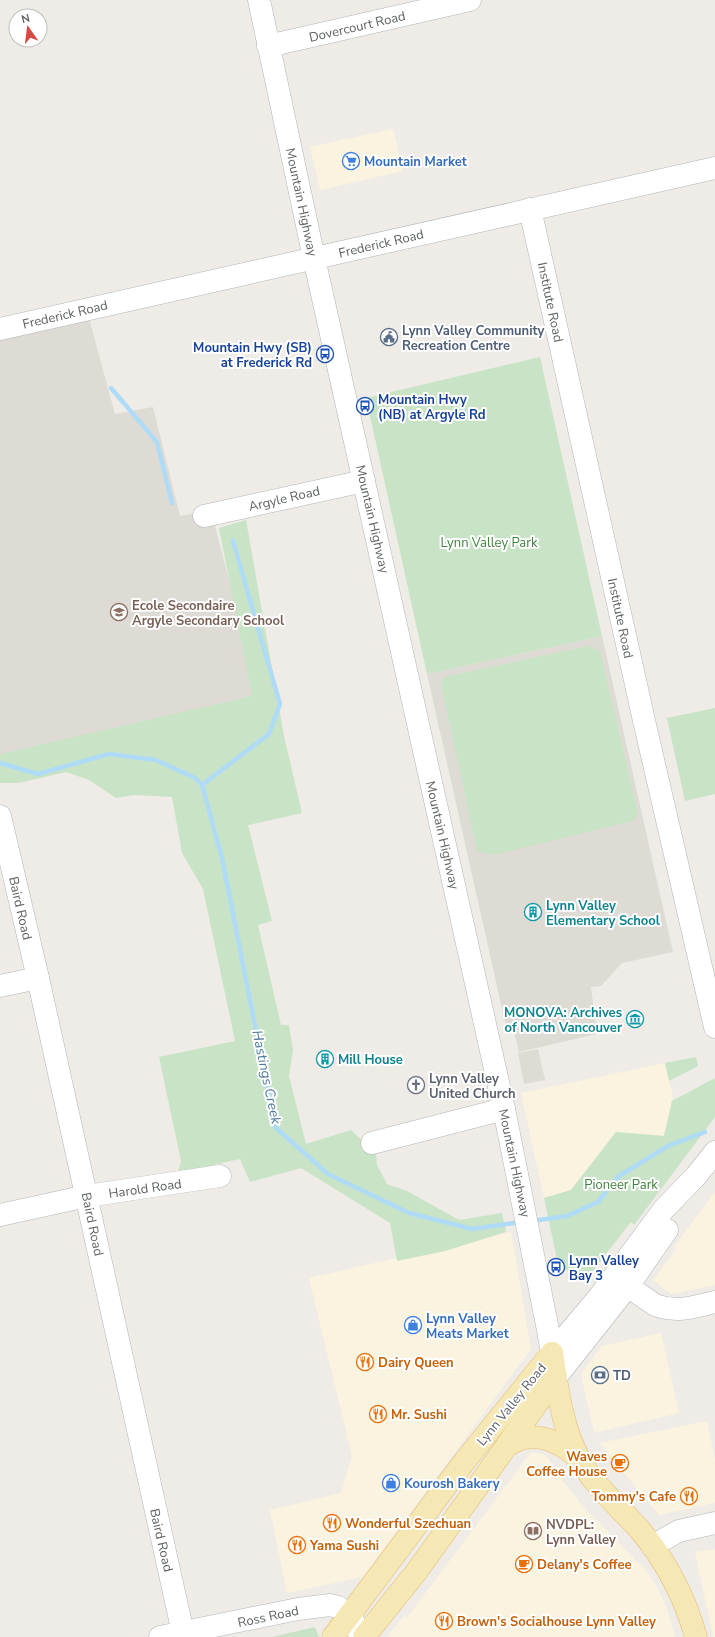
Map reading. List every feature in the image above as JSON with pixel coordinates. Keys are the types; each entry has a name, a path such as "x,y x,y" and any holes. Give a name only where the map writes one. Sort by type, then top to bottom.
{"main road":[{"name":"Mountain Highway","path":"552,1353 562,1407 572,1444 579,1459 604,1491 652,1546 667,1569 682,1598 696,1637"},
{"name":"Lynn Valley Road","path":"333,1637 464,1462 552,1353"},
{"name":"Lynn Valley Road","path":"364,1637 417,1571 556,1377"},
{"path":"507,1445 526,1438 546,1440 570,1449 579,1459"}],"street":[{"name":"Mountain Highway","path":"259,0 314,258 504,1109 531,1240 552,1353"},
{"name":"Dovercourt Road","path":"268,46 470,0"},
{"name":"Frederick Road","path":"0,329 715,168"},
{"name":"Institute Road","path":"530,209 645,725 715,1027"},
{"name":"Argyle Road","path":"204,516 364,481"},
{"name":"Baird Road","path":"0,816 87,1196 183,1632"},
{"path":"0,986 38,978"},
{"path":"372,1143 504,1109"},
{"name":"Lynn Valley Road","path":"556,1377 621,1281 673,1222 696,1176 715,1152"},
{"name":"Harold Road","path":"0,1215 87,1196 220,1176"},
{"path":"621,1281 655,1305 674,1310 715,1302"},
{"name":"Lynn Valley Road","path":"552,1353 599,1297 621,1281"},
{"path":"652,1546 679,1531 715,1523"},
{"name":"Ross Road","path":"160,1637 319,1606 330,1605 338,1607 350,1615"},
{"path":"350,1615 361,1637"}],"shaded area":[{"path":"393,129 403,171 320,190 310,147"},
{"name":"Ecole Secondaire Argyle Secondary School","path":"89,318 115,414 153,407 180,516 211,510 262,708 0,758 0,339"},
{"path":"602,636 673,952 622,963 601,986 591,987 597,1034 519,1052 513,1027 505,1022 427,674"},
{"path":"538,1049 545,1080 524,1084 518,1053"},
{"path":"665,1063 673,1096 664,1136 616,1132 571,1190 544,1198 521,1093"},
{"path":"715,1192 715,1285 671,1294 653,1280 676,1250 674,1247"},
{"path":"511,1232 531,1349 363,1577 287,1593 270,1510 341,1493 352,1456 309,1278"},
{"path":"661,1333 679,1413 594,1433 581,1374 602,1346"},
{"path":"707,1421 715,1460 715,1503 659,1515 599,1443"},
{"path":"531,1452 542,1454 548,1458 562,1480 580,1503 646,1571 656,1585 666,1606 675,1637 387,1637 405,1615 406,1619"},
{"path":"715,1549 715,1637 713,1637 695,1552"}],"green space":[{"name":"Lynn Valley Park","path":"540,357 602,636 427,674 366,398"},
{"path":"246,520 284,736 302,813 248,825 272,921 258,925 281,1025 289,1025 293,1050 289,1076 306,1144 351,1130 376,1154 377,1165 387,1184 407,1191 459,1220 502,1213 506,1232 445,1251 397,1261 390,1223 301,1168 250,1182 240,1159 178,1173 181,1161 159,1057 235,1041 203,889 182,853 172,797 134,795 116,798 89,780 66,772 19,783 0,783 0,754 252,696 219,528"},
{"path":"588,646 600,651 638,813 633,821 494,855 477,851 441,684 445,677"},
{"path":"715,708 715,794 685,801 667,718"},
{"path":"696,1057 698,1066 669,1081 665,1063"},
{"name":"Pioneer Park","path":"715,1078 715,1117 634,1225 631,1222 584,1282 558,1264 544,1198 571,1190 616,1132 664,1136 672,1101"},
{"path":"315,1627 319,1637 272,1637"}],"waterway":[{"path":"111,388 157,442 172,503"},
{"path":"202,785 269,734 280,704 233,541"},
{"name":"Hastings Creek","path":"0,763 38,774 109,754 156,760 195,778 202,785 222,858 275,1127 328,1174 409,1213 472,1229 521,1222"},
{"name":"Hastings Creek","path":"532,1221 567,1216 598,1202 619,1176 668,1146 705,1132"}],"place":[{"name":"Mountain Market","path":"351,161"},
{"name":"Lynn Valley Community Recreation Centre","path":"389,337"},
{"name":"Mountain Hwy (SB) at Frederick Rd","path":"325,354"},
{"name":"Mountain Hwy (NB) at Argyle Rd","path":"365,406"},
{"name":"Ecole Secondaire Argyle Secondary School","path":"119,612"},
{"name":"Lynn Valley Elementary School","path":"533,912"},
{"name":"MONOVA: Archives of North Vancouver","path":"635,1019"},
{"name":"Mill House","path":"325,1059"},
{"name":"Lynn Valley United Church","path":"416,1085"},
{"name":"Lynn Valley Bay 3","path":"556,1267"},
{"name":"Lynn Valley Meats Market","path":"413,1325"},
{"name":"Dairy Queen","path":"365,1362"},
{"name":"TD","path":"600,1375"},
{"name":"Mr. Sushi","path":"378,1414"},
{"name":"Waves Coffee House","path":"620,1463"},
{"name":"Kourosh Bakery","path":"391,1483"},
{"name":"Tommy's Cafe","path":"689,1496"},
{"name":"Wonderful Szechuan","path":"332,1523"},
{"name":"NVDPL: Lynn Valley","path":"533,1531"},
{"name":"Yama Sushi","path":"297,1545"},
{"name":"Delany's Coffee","path":"524,1564"},
{"name":"Brown's Socialhouse Lynn Valley","path":"444,1621"}]}
